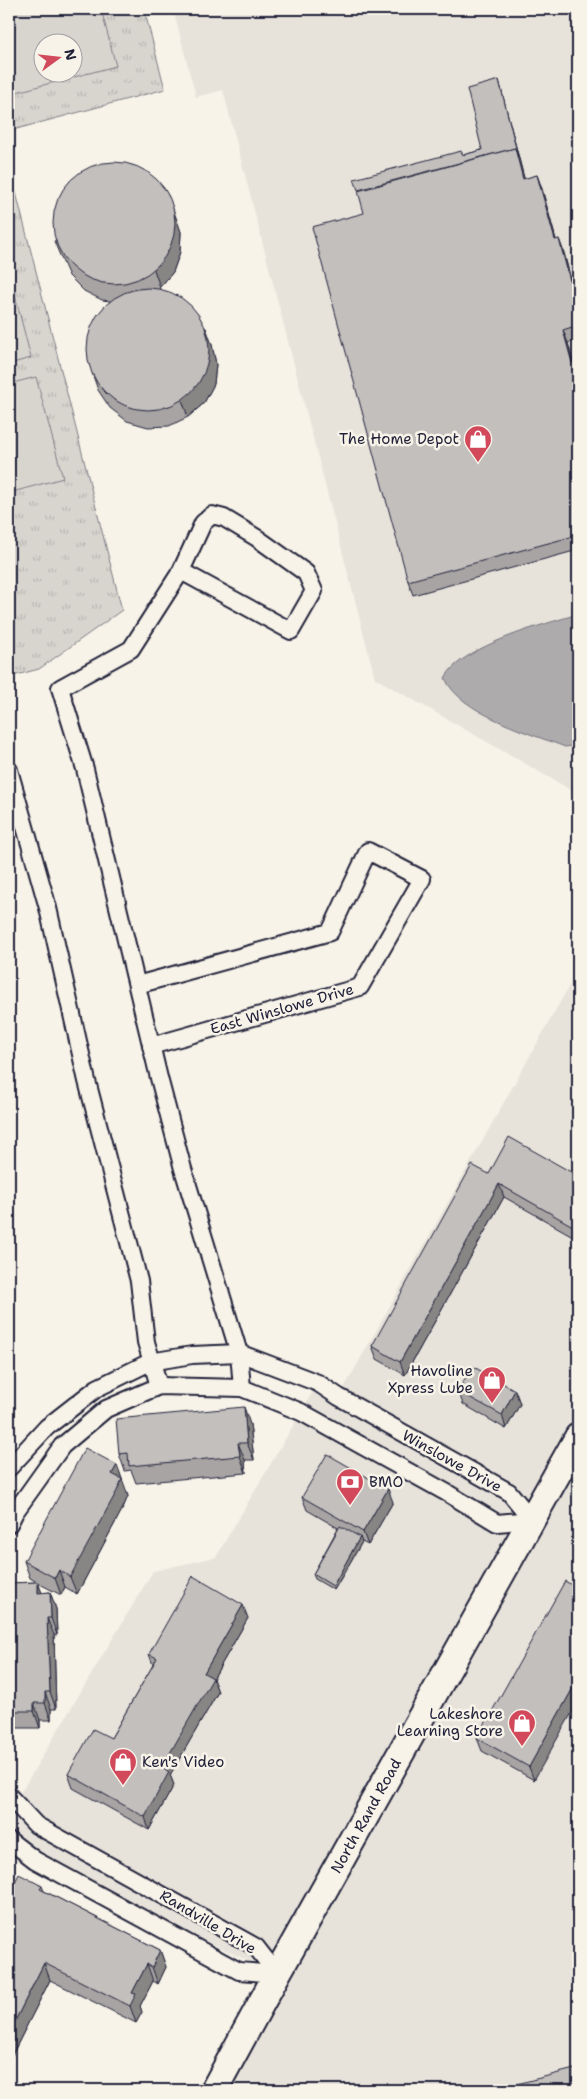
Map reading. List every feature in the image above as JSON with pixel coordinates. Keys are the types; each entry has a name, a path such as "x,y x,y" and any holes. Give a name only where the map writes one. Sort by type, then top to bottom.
{"main road":[{"name":"North Rand Road","path":"214,2090 578,1437"}],"street":[{"path":"181,571 291,631 314,591 306,573 258,538 224,518 212,515 203,523 181,571 131,650 60,688 85,769 151,1046 183,1169 239,1353 242,1388"},
{"path":"9,770 48,908 87,1080 139,1281 146,1342 158,1386"},
{"name":"East Winslowe Drive","path":"137,985 330,932 368,851 422,879 360,987 151,1046"},
{"name":"Winslowe Drive","path":"9,1468 47,1426 90,1394 150,1362 192,1356 239,1353 318,1383 339,1397 508,1492 532,1520"},
{"name":"Winslowe Drive","path":"11,1514 62,1446 106,1409 158,1386 242,1388 301,1412 449,1494 497,1523 532,1520"},
{"name":"Randville Drive","path":"9,1796 36,1825 256,1947 277,1974"},
{"name":"Randville Drive","path":"36,1825 14,1844 35,1860 239,1971 277,1974"}],"shaded area":[{"path":"173,9 578,9 578,794 375,678 223,90 196,97"},
{"path":"578,614 578,741 573,746 565,747 534,736 480,712 465,702 453,690 445,678 454,666 485,646 526,630"},
{"path":"578,970 578,2090 214,2090 276,1974 35,1860 9,1840 9,1812 153,1571 216,1557 318,1383 339,1397"}],"green space":[{"path":"9,9 144,9 165,89 9,131"},
{"path":"9,9 101,9 116,66 82,75 82,32 32,32 32,82 55,82 9,94"},
{"path":"9,165 122,610 39,669 9,677"},
{"path":"9,272 31,358 9,364"},
{"path":"36,377 63,478 9,493 9,384"}],"building":[{"path":"499,80 518,156 515,148 358,190 354,179 461,151 463,155 482,150 467,89"},
{"name":"The Home Depot","path":"515,148 523,179 537,175 555,240 559,239 578,311 578,325 563,330 572,363 578,361 578,535 408,581 312,227 364,213 358,191"},
{"path":"114,162 137,166 157,180 171,200 175,223 171,246 157,266 137,280 114,284 91,280 71,266 57,246 53,223 57,200 71,180 91,166"},
{"path":"148,288 171,292 191,306 205,326 209,349 205,372 191,392 171,406 148,410 125,406 105,392 91,372 87,349 91,326 105,306 125,292"},
{"path":"509,1137 578,1176 578,1229 499,1184 400,1362 372,1346 472,1165 489,1174"},
{"path":"472,1366 515,1390 502,1415 458,1391"},
{"path":"244,1407 247,1443 238,1443 240,1456 129,1466 128,1453 119,1454 116,1419"},
{"path":"85,1448 117,1465 112,1474 122,1479 70,1577 59,1570 55,1578 24,1561"},
{"name":"BMO","path":"327,1454 388,1489 363,1532 302,1497"},
{"path":"340,1526 360,1537 333,1586 313,1574"},
{"path":"193,1576 243,1605 204,1673 213,1678 162,1767 169,1772 145,1817 68,1774 93,1729 111,1738 157,1658 149,1654"},
{"path":"565,1581 578,1589 578,1679 529,1767 477,1738"},
{"path":"38,1582 38,1593 50,1592 51,1618 47,1618 50,1692 45,1692 45,1703 34,1703 34,1711 9,1711 9,1583"},
{"path":"19,1874 42,1886 40,1889 160,1950 152,1967 147,1964 132,1993 136,1994 130,2006 44,1963 9,2033 9,1894"},
{"path":"578,2068 578,2090 494,2090"}],"place":[{"name":"The Home Depot","path":"478,463"},
{"name":"Havoline Xpress Lube","path":"492,1404"},
{"name":"BMO","path":"350,1506"},
{"name":"Lakeshore Learning Store","path":"522,1747"},
{"name":"Ken's Video","path":"123,1786"}]}
